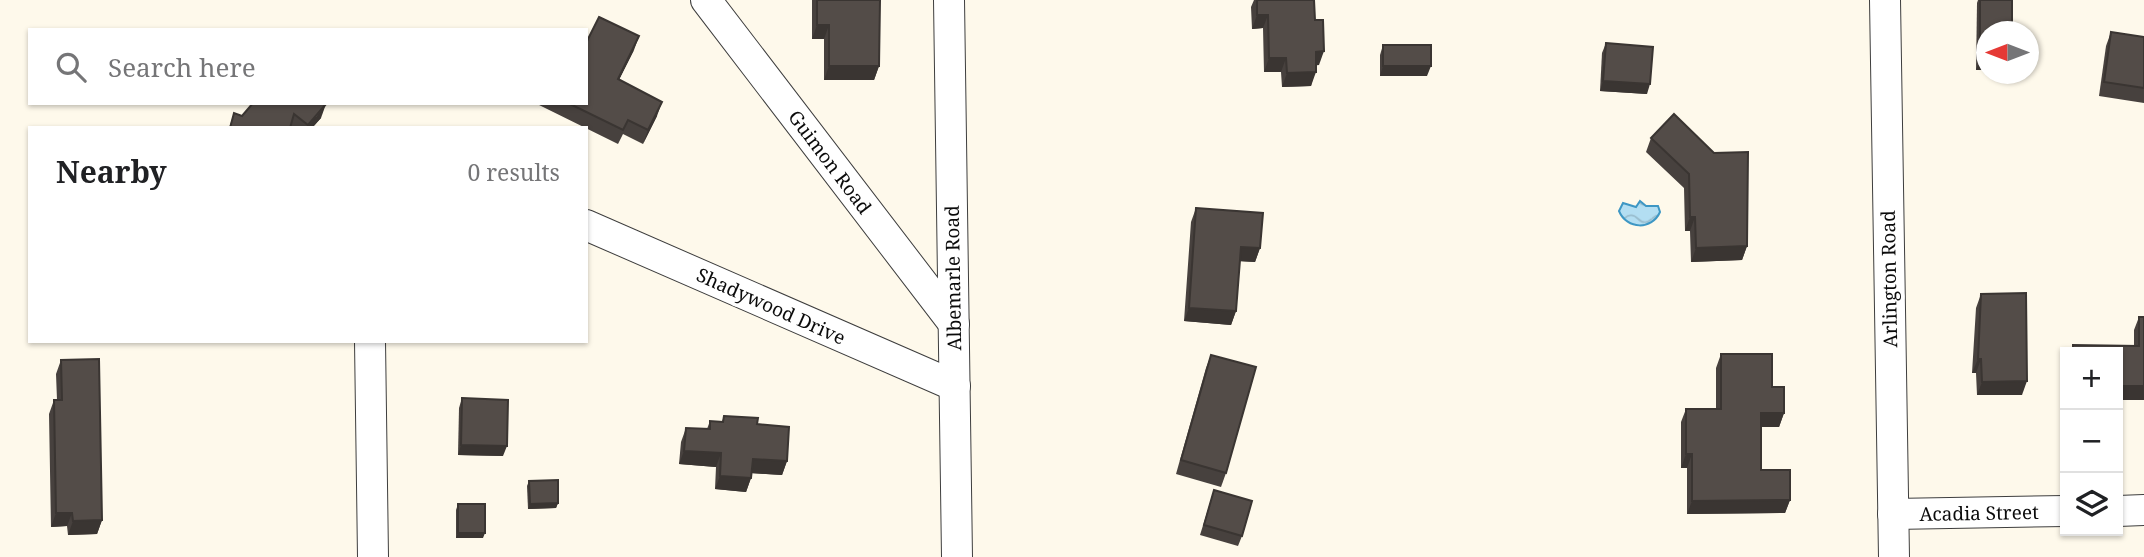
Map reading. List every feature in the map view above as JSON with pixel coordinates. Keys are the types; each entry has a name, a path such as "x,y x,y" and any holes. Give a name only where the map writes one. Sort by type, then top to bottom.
{"street":[{"name":"Guimon Road","path":"706,0 954,324"},
{"name":"Albemarle Road","path":"949,0 957,557"},
{"name":"Arlington Road","path":"1885,0 1894,557"},
{"name":"Shadywood Drive","path":"588,226 955,386"},
{"path":"370,343 373,557"},
{"path":"2123,510 2144,510"},
{"name":"Acadia Street","path":"1893,514 2060,511"}],"water":[{"path":"1640,201 1646,206 1658,206 1660,212 1646,225 1628,222 1619,211 1623,203 1636,207"}],"building":[{"path":"817,0 880,0 879,66 829,66 829,25 817,25"},
{"path":"1257,0 1314,0 1315,20 1323,20 1324,51 1316,52 1316,72 1287,73 1286,58 1269,58 1268,15 1257,15"},
{"path":"1980,0 2012,0 2012,21 1980,21"},
{"path":"599,17 639,36 618,79 662,102 648,130 628,120 623,130 572,105 588,105 588,39"},
{"path":"2111,32 2144,37 2144,88 2104,82"},
{"path":"1606,43 1653,47 1650,84 1603,81"},
{"path":"1383,45 1431,45 1431,66 1383,66"},
{"path":"251,105 325,105 308,125 294,114 291,126 231,126 234,113 242,116"},
{"path":"1674,114 1714,153 1748,152 1747,246 1696,248 1695,217 1690,217 1689,174 1651,138"},
{"path":"1196,208 1263,213 1260,248 1241,247 1236,311 1189,308"},
{"path":"2026,293 2027,381 1982,382 1981,359 1978,359 1981,294"},
{"path":"2139,317 2144,317 2144,386 2123,386 2123,347 2073,345 2139,346"},
{"path":"1721,354 1772,354 1772,387 1784,387 1784,413 1761,413 1761,470 1790,470 1790,500 1692,501 1692,454 1686,454 1686,409 1721,409"},
{"path":"1211,355 1256,367 1226,473 1181,460"},
{"path":"99,359 102,520 73,521 72,513 56,513 54,400 62,400 61,360"},
{"path":"462,398 508,400 507,446 461,445"},
{"path":"724,416 758,418 757,424 789,427 787,461 753,459 751,478 720,476 721,453 684,451 686,428 710,429 710,421 723,422"},
{"path":"558,480 558,503 530,504 529,481"},
{"path":"1214,490 1252,501 1242,536 1204,525"},
{"path":"458,504 485,504 485,533 458,533"}]}
